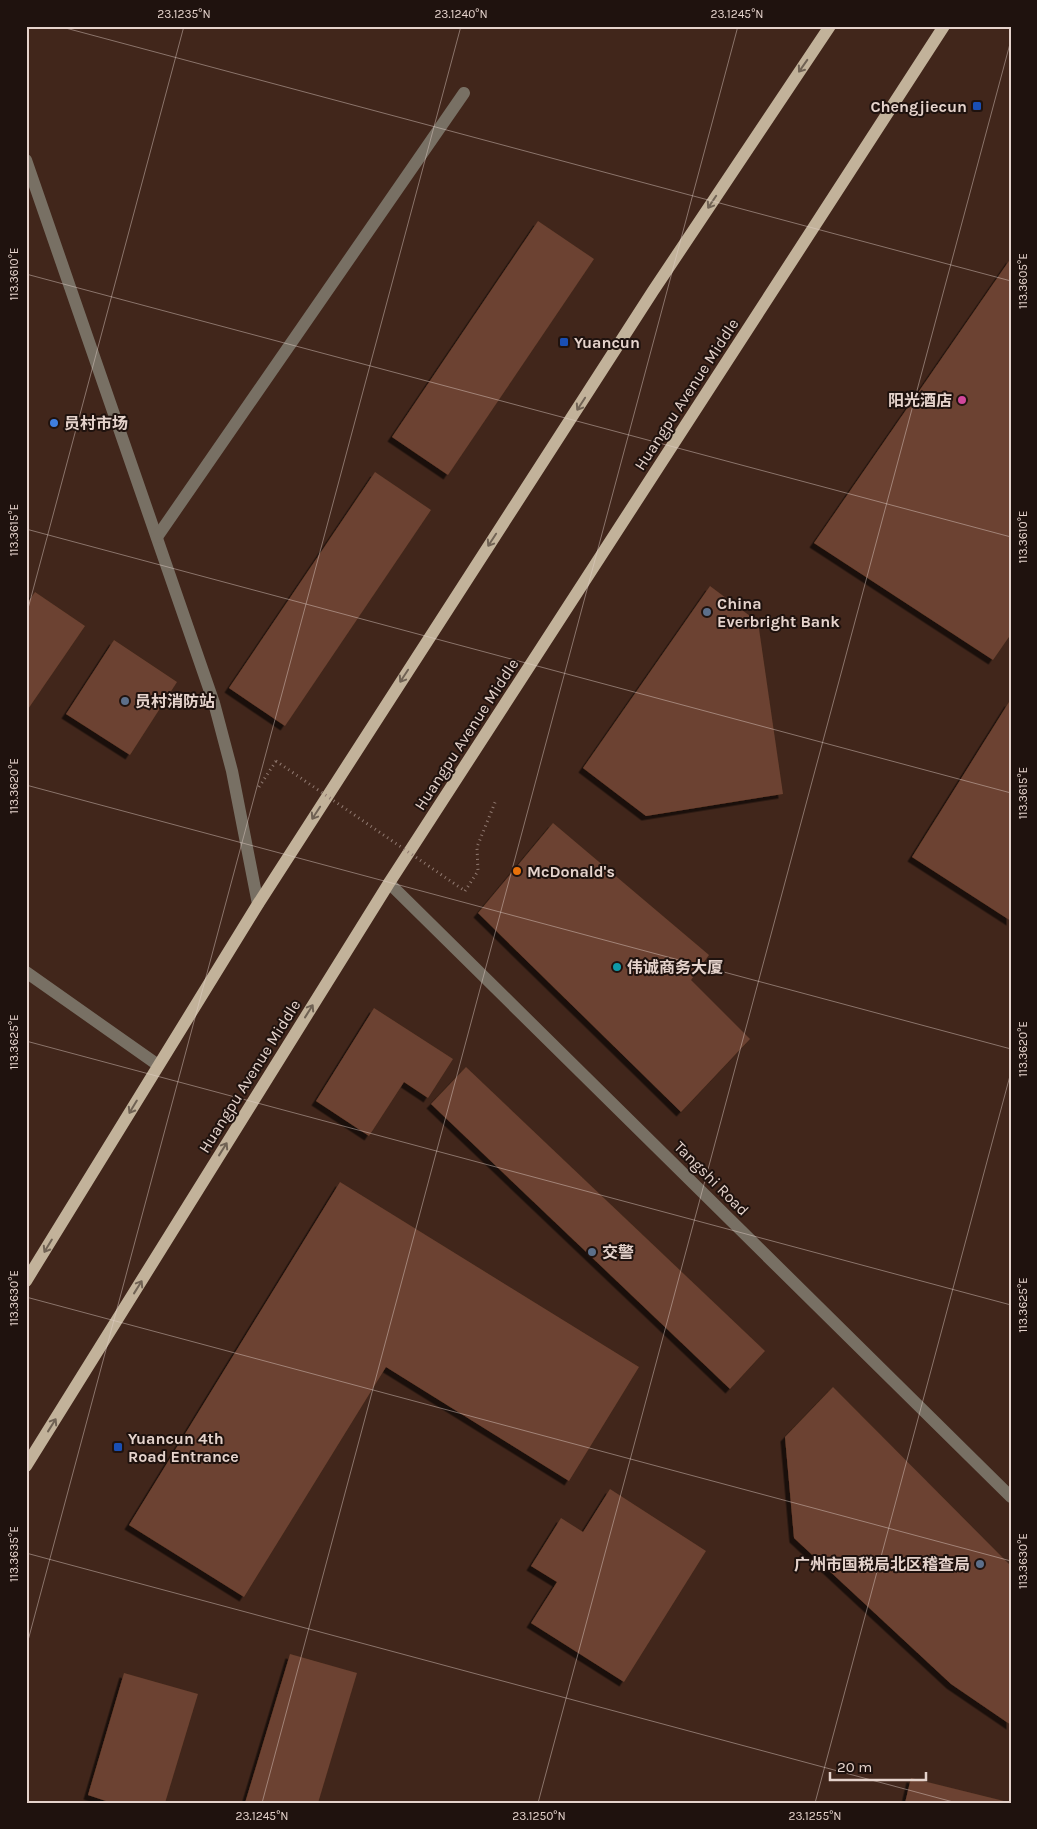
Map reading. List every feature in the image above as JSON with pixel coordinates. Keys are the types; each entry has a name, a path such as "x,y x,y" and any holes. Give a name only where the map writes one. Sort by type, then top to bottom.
{"main road":[{"path":"26,1281 258,904 658,283 830,26"},
{"name":"Huangpu Avenue Middle","path":"26,1466 389,883 944,26"}],"street":[{"path":"157,537 464,93"},
{"path":"26,160 214,703 232,771 258,904"},
{"name":"Tangshi Road","path":"389,883 1011,1497"},
{"path":"26,972 158,1065"}],"path":[{"path":"276,761 465,891 478,871 477,847 496,800"}],"building":[{"path":"538,221 594,259 448,475 392,437"},
{"name":"阳光酒店","path":"1011,258 1011,634 993,660 814,543"},
{"path":"375,472 431,510 285,726 229,688"},
{"path":"710,586 758,622 783,794 646,816 583,768"},
{"path":"35,592 85,626 26,712 26,605"},
{"path":"114,640 177,682 130,755 66,714"},
{"path":"1009,702 1011,703 1011,921 912,857"},
{"name":"伟诚商务大厦","path":"553,823 709,955 691,980 750,1039 681,1112 478,913"},
{"path":"374,1008 453,1059 428,1098 404,1082 369,1136 316,1101"},
{"path":"466,1067 765,1351 730,1389 431,1104"},
{"path":"340,1182 639,1367 569,1481 386,1367 244,1597 129,1525"},
{"path":"833,1387 1011,1566 1011,1725 951,1684 794,1538 785,1437"},
{"path":"610,1489 706,1551 624,1682 531,1623 557,1582 531,1566 561,1518 583,1532"},
{"path":"290,1654 357,1673 318,1803 245,1803"},
{"path":"124,1673 198,1694 165,1803 112,1803 88,1795"},
{"path":"911,1778 1008,1802 1008,1803 905,1803"}],"place":[{"name":"Chengjiecun","path":"977,106"},
{"name":"Yuancun","path":"564,342"},
{"name":"阳光酒店","path":"962,400"},
{"name":"员村市场","path":"54,423"},
{"name":"China Everbright Bank","path":"707,612"},
{"name":"员村消防站","path":"125,701"},
{"name":"McDonald's","path":"517,871"},
{"name":"伟诚商务大厦","path":"617,967"},
{"name":"交警","path":"592,1252"},
{"name":"Yuancun 4th Road Entrance","path":"118,1447"},
{"name":"广州市国税局北区稽查局","path":"980,1564"}]}
